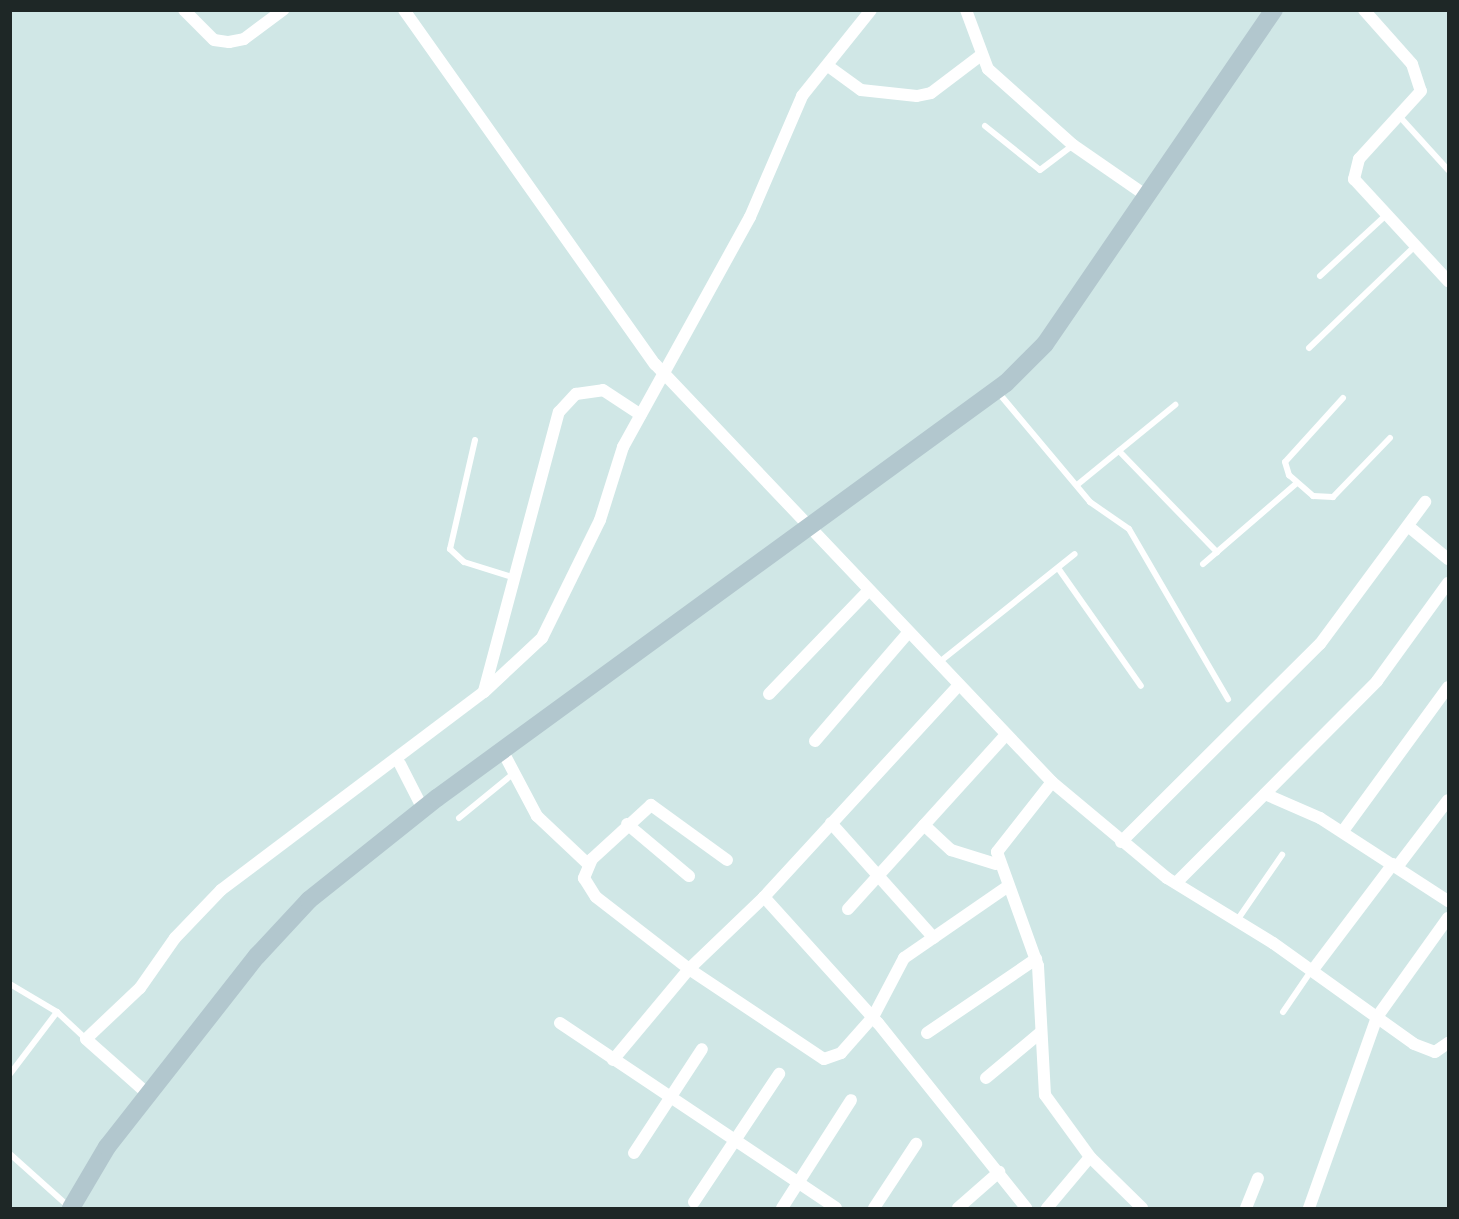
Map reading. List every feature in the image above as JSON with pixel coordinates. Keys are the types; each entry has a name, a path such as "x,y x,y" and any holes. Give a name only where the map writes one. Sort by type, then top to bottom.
{"main road":[{"path":"71,1208 107,1147 257,956 309,900 423,809 502,750 996,390 1044,344 1148,197 1274,10"}],"street":[{"path":"184,10 214,40 229,42 244,39 283,10"},
{"path":"404,10 614,313 665,374 810,526 867,592 1005,736 1052,782 1122,842 1176,883 1238,920 1425,1051 1449,1043"},
{"path":"149,1095 86,1039 140,988 175,938 221,890 484,692 542,638 600,520 623,447 750,217 802,96 871,10"},
{"path":"966,10 981,55 1005,86 1073,145 1148,197"},
{"path":"1364,10 1420,78 1419,98 1359,159 1353,173 1386,215 1449,281"},
{"path":"828,66 861,90 918,96 932,93 981,55"},
{"path":"484,692 554,429 567,401 603,390 641,415"},
{"path":"1122,842 1320,644 1425,502"},
{"path":"1408,526 1449,559"},
{"path":"1176,883 1377,681 1449,583"},
{"path":"769,694 867,592"},
{"path":"815,741 907,634"},
{"path":"613,1060 689,969 764,897 957,687"},
{"path":"1343,831 1449,687"},
{"path":"849,909 1005,736"},
{"path":"502,750 537,816 588,864"},
{"path":"400,764 423,809"},
{"path":"1052,782 1005,838 996,864 1036,959 1045,1095 1090,1157 1142,1209"},
{"path":"1265,794 1343,831 1449,901"},
{"path":"1312,971 1449,800"},
{"path":"727,860 656,805 627,824 588,864 584,878 596,897 689,969 824,1059 841,1053 873,1017 904,958 1007,887"},
{"path":"831,823 880,874 934,938"},
{"path":"627,824 689,876"},
{"path":"924,825 951,850 996,864"},
{"path":"764,897 873,1017 999,1172 1026,1209"},
{"path":"1309,1209 1377,1017 1449,918"},
{"path":"927,1033 1036,959"},
{"path":"560,1023 671,1099 801,1182 836,1209"},
{"path":"986,1077 1041,1033"},
{"path":"634,1153 702,1049"},
{"path":"694,1202 780,1074"},
{"path":"782,1209 851,1100"},
{"path":"874,1209 916,1144"},
{"path":"1047,1209 1090,1157"},
{"path":"958,1209 999,1172"},
{"path":"1246,1209 1258,1178"}],"lane":[{"path":"1400,117 1449,170"},
{"path":"985,126 1040,170 1073,145"},
{"path":"1320,276 1386,215"},
{"path":"1309,348 1415,246"},
{"path":"996,390 1077,485 1139,543 1228,699"},
{"path":"1343,398 1288,456 1284,468 1297,483 1313,496 1328,500 1390,438"},
{"path":"1077,485 1175,405"},
{"path":"476,440 450,549 456,558 515,578"},
{"path":"1119,451 1217,552"},
{"path":"1203,564 1297,483"},
{"path":"936,665 1075,554"},
{"path":"1058,568 1141,686"},
{"path":"459,818 514,773"},
{"path":"1238,920 1282,855"},
{"path":"1283,1012 1312,971"},
{"path":"10,984 57,1012 86,1039"},
{"path":"10,1074 57,1012"},
{"path":"10,1154 71,1208"}]}
